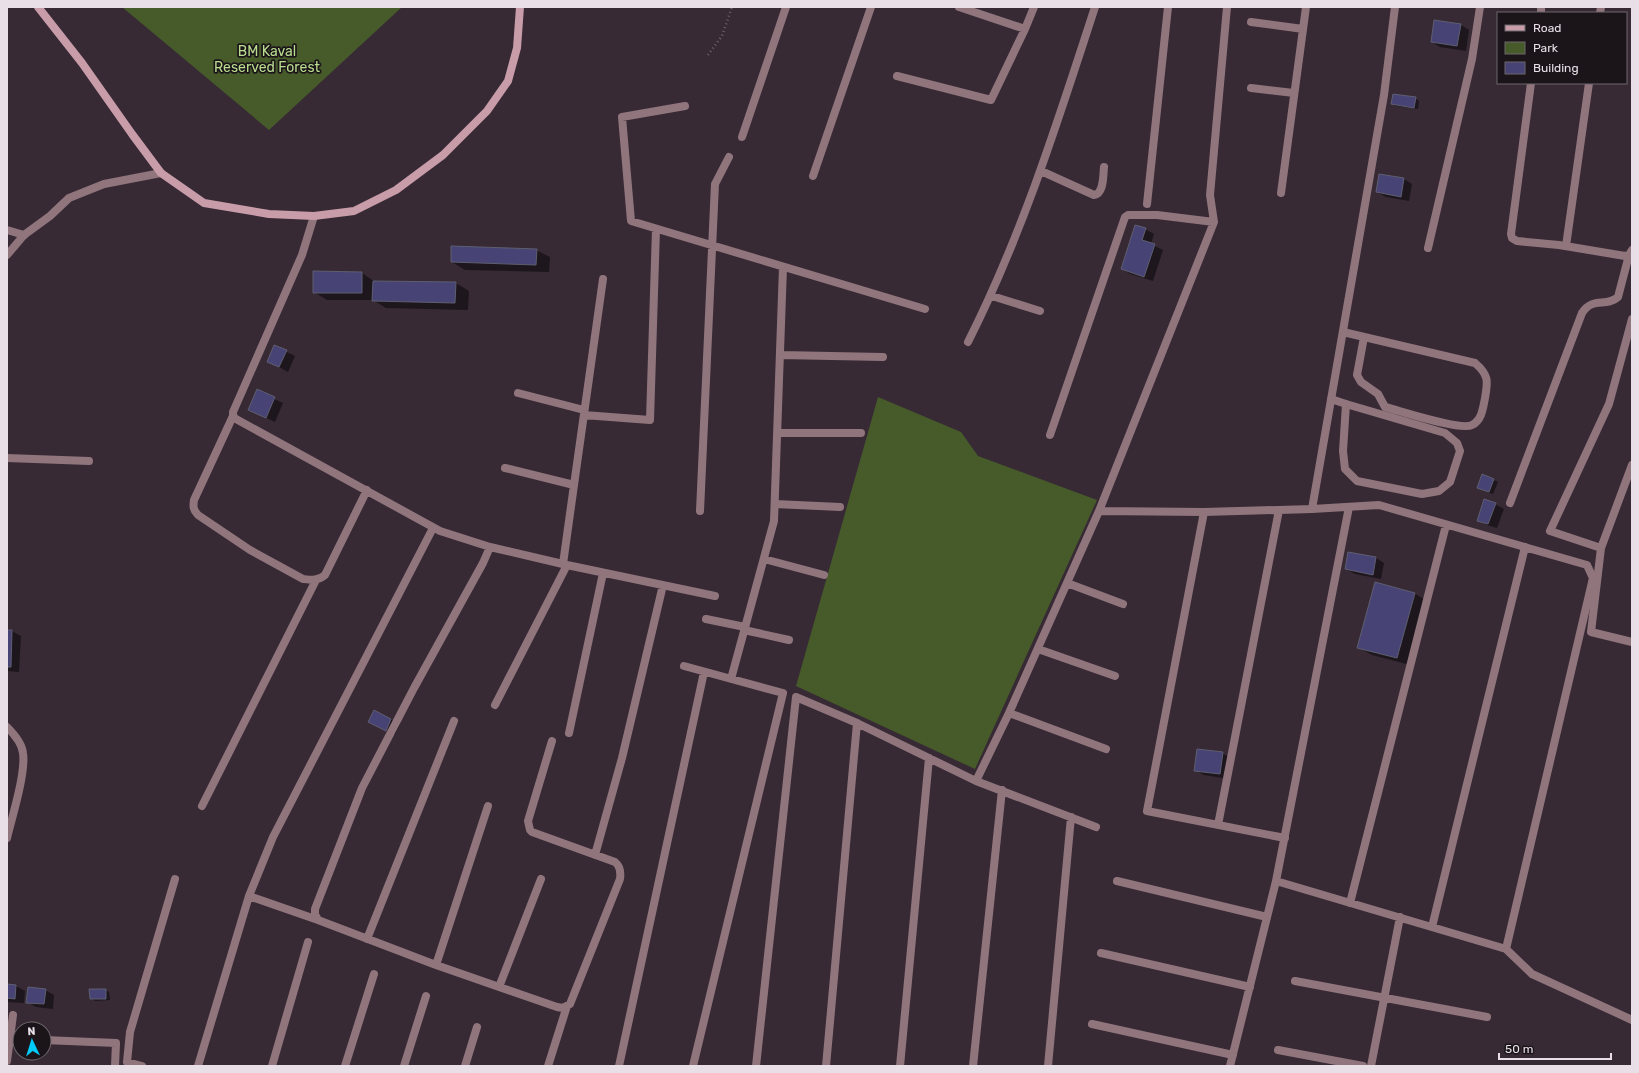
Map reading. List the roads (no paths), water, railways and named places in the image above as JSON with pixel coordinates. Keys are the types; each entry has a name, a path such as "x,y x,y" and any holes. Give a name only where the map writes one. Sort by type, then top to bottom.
{"main road":[{"path":"38,7 82,63 161,173 204,203 269,214 314,216 354,211 396,190 443,155 487,111 508,81 517,48 520,7"}],"street":[{"path":"742,137 786,7"},
{"path":"813,176 871,7"},
{"path":"959,7 1025,29"},
{"path":"897,76 991,100 1034,7"},
{"path":"968,342 992,296 1041,171 1095,7"},
{"path":"1147,204 1168,7"},
{"path":"976,780 1009,713 1099,512 1214,222 1210,195 1227,7"},
{"path":"1281,192 1306,7"},
{"path":"1312,509 1384,95 1395,7"},
{"path":"1428,248 1472,59 1480,7"},
{"path":"1251,22 1303,29"},
{"path":"1531,84 1511,234 1512,238 1517,241 1566,246 1625,256 1630,253"},
{"path":"1566,246 1589,84"},
{"path":"1251,88 1294,93"},
{"path":"685,106 622,117 631,221 925,309"},
{"path":"700,511 715,184 729,157"},
{"path":"1041,171 1094,195 1101,192 1104,167"},
{"path":"7,255 24,235 50,216 69,198 104,184 161,173"},
{"path":"1050,434 1125,217 1128,215 1157,214 1214,222"},
{"path":"314,216 302,255 233,412 233,416 194,500 194,511 250,550 303,579 316,580 325,574 367,490"},
{"path":"518,393 584,412 650,420 656,228"},
{"path":"7,230 24,235"},
{"path":"1510,503 1582,313 1586,308 1595,302 1614,301 1618,297 1630,253"},
{"path":"731,679 774,521 783,267"},
{"path":"495,705 565,565 574,485 603,279"},
{"path":"992,296 1040,311"},
{"path":"1601,548 1550,531 1609,404 1632,319"},
{"path":"1343,332 1474,363 1482,370 1488,383 1481,417 1472,426 1457,426 1385,407 1378,394 1361,382 1357,375 1364,337"},
{"path":"780,355 883,357"},
{"path":"1331,400 1346,404 1445,433 1457,443 1460,451 1450,482 1439,491 1422,494 1357,481 1345,468 1343,451 1346,404"},
{"path":"233,416 433,528 490,547 565,565 715,596"},
{"path":"777,433 861,433"},
{"path":"7,458 89,461"},
{"path":"1632,465 1601,548 1598,586 1591,632 1632,642"},
{"path":"505,468 574,485"},
{"path":"775,504 840,507"},
{"path":"1099,512 1204,512 1379,506 1587,565 1593,578 1506,948"},
{"path":"1230,1066 1276,881 1349,507"},
{"path":"1218,825 1279,510"},
{"path":"1204,512 1147,811 1285,838"},
{"path":"1350,902 1446,524"},
{"path":"198,1066 249,896 274,837 433,528"},
{"path":"318,920 315,914 315,909 362,788 414,688 484,563 490,547"},
{"path":"1432,927 1525,547"},
{"path":"764,559 824,574"},
{"path":"569,733 603,573"},
{"path":"202,806 316,580"},
{"path":"1067,584 1123,604"},
{"path":"595,855 622,758 663,585"},
{"path":"706,619 789,640"},
{"path":"1038,649 1115,676"},
{"path":"684,666 783,693 693,1066"},
{"path":"619,1066 704,672"},
{"path":"756,1066 796,697 858,723 976,780 1096,827"},
{"path":"1009,713 1106,749"},
{"path":"367,939 454,721"},
{"path":"826,1066 858,723"},
{"path":"7,727 16,737 23,753 22,775 7,838"},
{"path":"548,1066 567,1006 570,1004 620,879 620,867 618,864 532,832 528,825 552,741"},
{"path":"900,1066 929,758"},
{"path":"973,1066 1002,790"},
{"path":"436,966 488,806"},
{"path":"1048,1066 1071,817"},
{"path":"142,1066 127,1062 130,1032 175,879"},
{"path":"499,987 542,879"},
{"path":"1276,881 1506,948 1532,974 1632,1020"},
{"path":"1117,882 1267,917"},
{"path":"249,896 318,920 436,966 557,1007 567,1006"},
{"path":"1371,1066 1400,917"},
{"path":"272,1066 308,942"},
{"path":"1102,953 1250,987"},
{"path":"345,1066 374,974"},
{"path":"1295,981 1487,1017"},
{"path":"404,1066 426,996"},
{"path":"7,1061 13,1015"},
{"path":"1092,1024 1233,1055"},
{"path":"465,1066 477,1027"},
{"path":"52,1040 116,1043 115,1066"},
{"path":"1278,1050 1363,1066"}],"park label":[{"name":"BM Kaval Reserved Forest","path":"267,60"}]}
